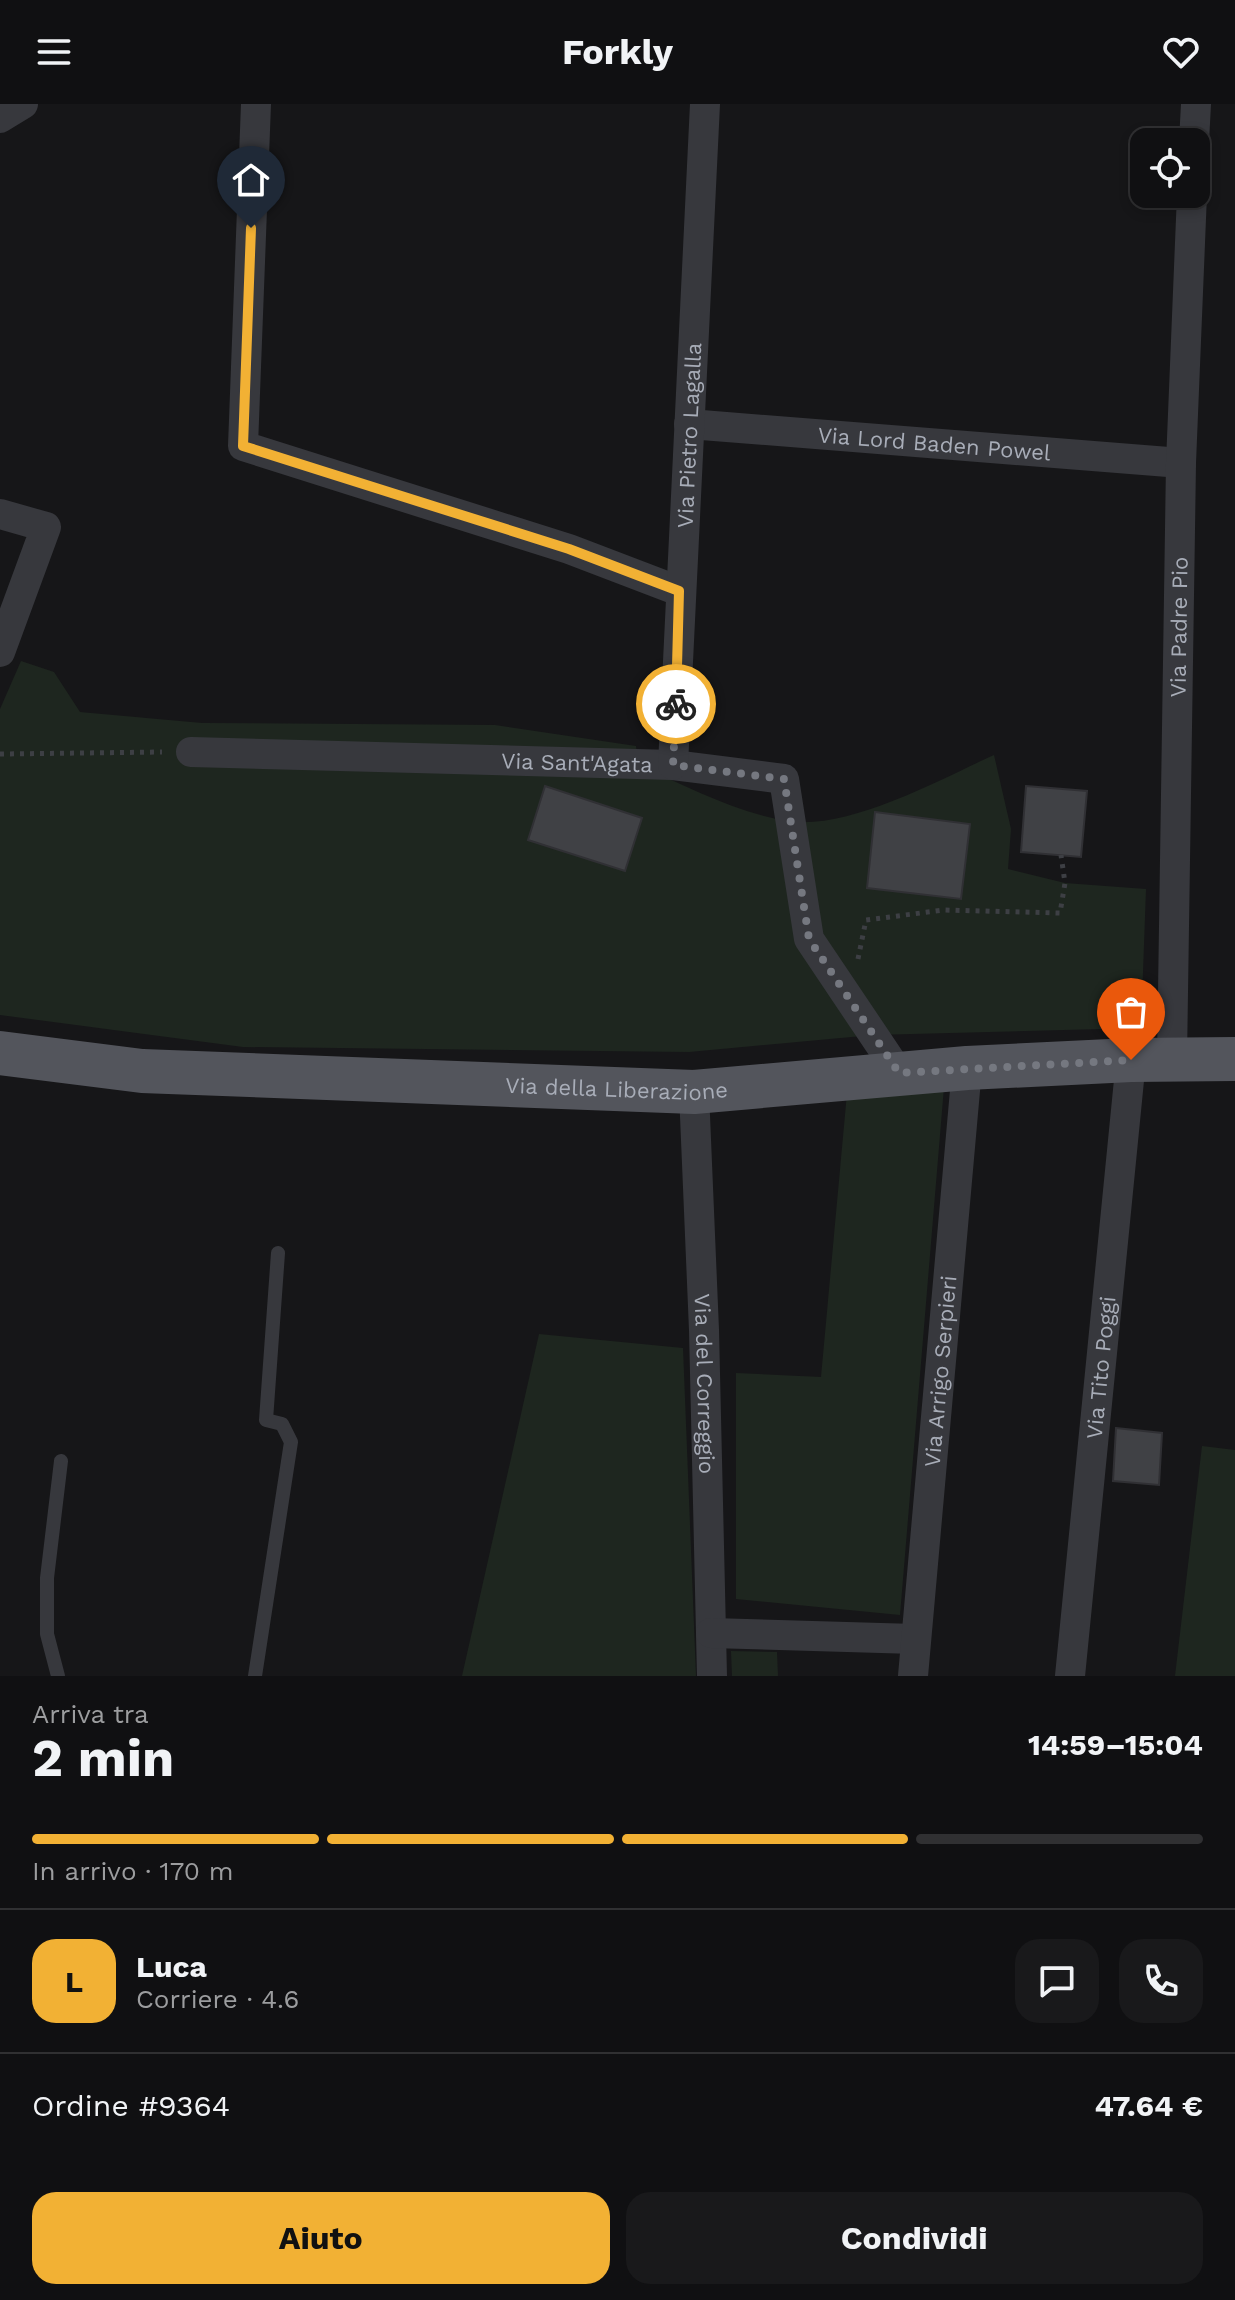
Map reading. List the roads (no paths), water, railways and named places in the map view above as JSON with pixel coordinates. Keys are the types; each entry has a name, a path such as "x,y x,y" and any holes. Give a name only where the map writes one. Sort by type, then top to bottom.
{"main road":[{"name":"Via della Liberazione","path":"0,1053 142,1071 694,1092 899,1073 1152,1059 1229,1051"}],"street":[{"path":"0,118 23,104"},
{"path":"256,104 243,446 569,549 679,591"},
{"name":"Via Pietro Lagalla","path":"673,765 679,591 705,104"},
{"path":"1195,128 1196,104"},
{"name":"Via Padre Pio","path":"1152,1059 1191,208"},
{"name":"Via Lord Baden Powel","path":"689,424 1181,463"},
{"path":"0,514 46,527 0,652"},
{"name":"Via Sant'Agata","path":"191,752 673,765 784,779 809,939 899,1073"},
{"name":"Via Tito Poggi","path":"1070,1676 1152,1059"},
{"name":"Via Arrigo Serpieri","path":"913,1676 967,1068"},
{"name":"Via del Correggio","path":"694,1092 704,1330 712,1676"},
{"path":"711,1633 915,1639"}],"lane":[{"path":"255,1676 291,1442 282,1424 266,1420 278,1253"},
{"path":"58,1676 47,1634 47,1578 61,1461"}]}
